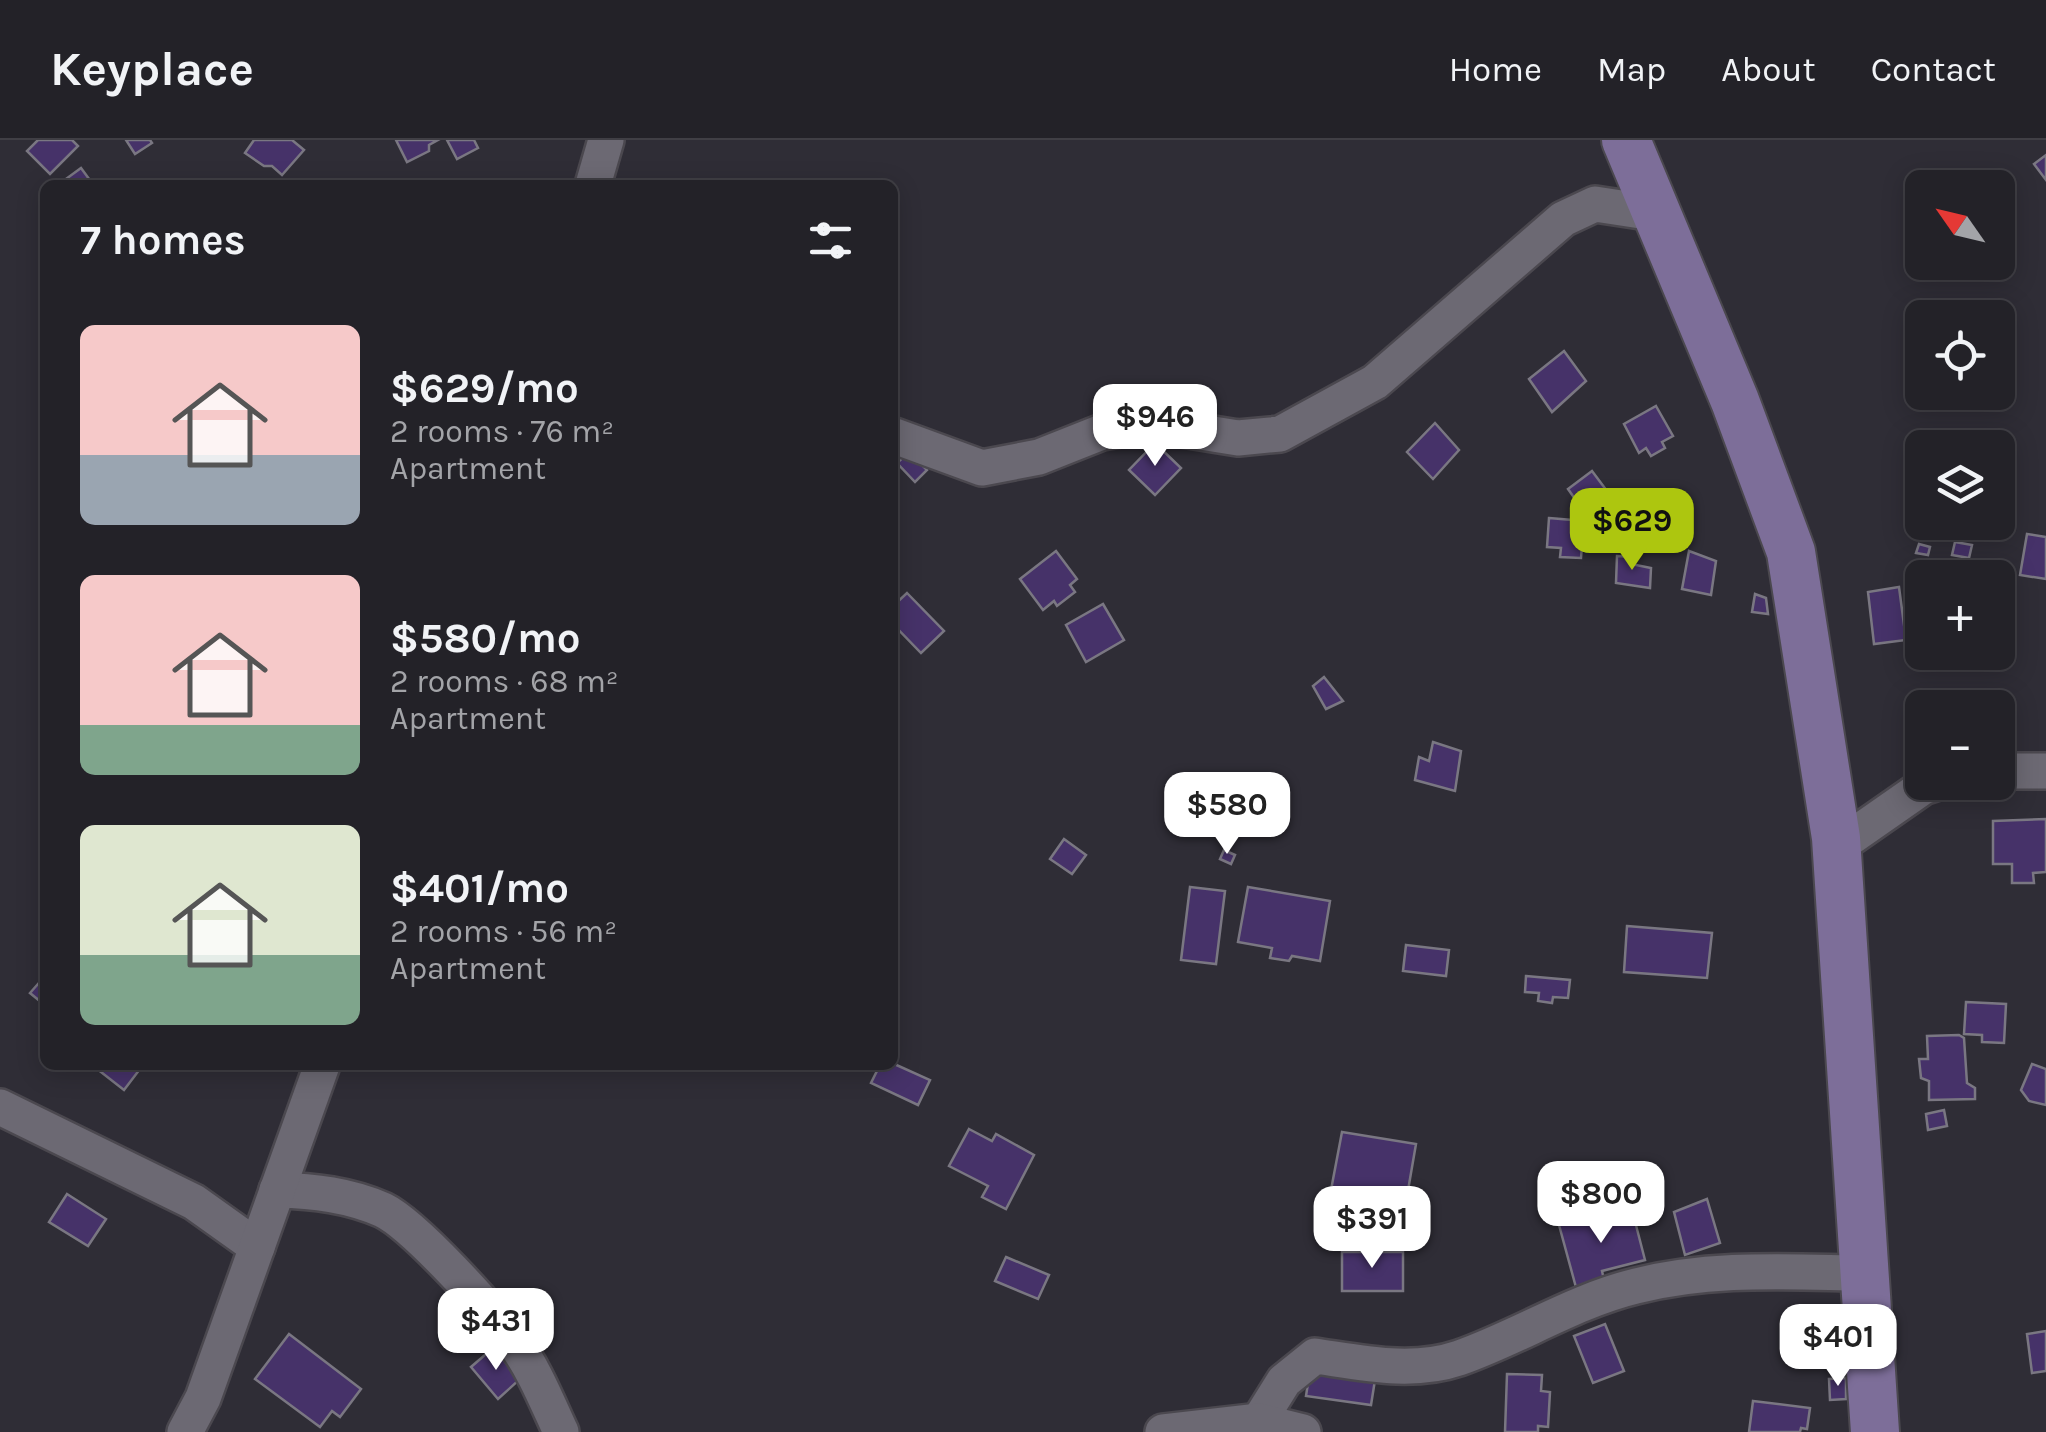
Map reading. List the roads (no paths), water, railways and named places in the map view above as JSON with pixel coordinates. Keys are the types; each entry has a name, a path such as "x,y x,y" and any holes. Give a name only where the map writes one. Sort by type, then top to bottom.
{"street":[{"path":"594,180 606,140"},
{"path":"1626,140 1735,401 1791,552 1837,847 1875,1432"},
{"path":"898,437 982,468 1040,457 1102,432 1152,424 1238,438 1280,434 1374,382 1562,220 1596,204 1654,213"},
{"path":"2015,771 2046,770"},
{"path":"1837,847 1905,800"},
{"path":"184,1432 203,1398 320,1070"},
{"path":"0,1107 194,1202 257,1247"},
{"path":"277,1190 318,1192 358,1200 388,1212 404,1224 514,1342 561,1432"},
{"path":"1259,1421 1284,1380 1316,1356 1393,1368 1456,1359 1551,1316 1633,1287 1714,1271 1864,1272"},
{"path":"1164,1432 1259,1421 1303,1432"}]}
